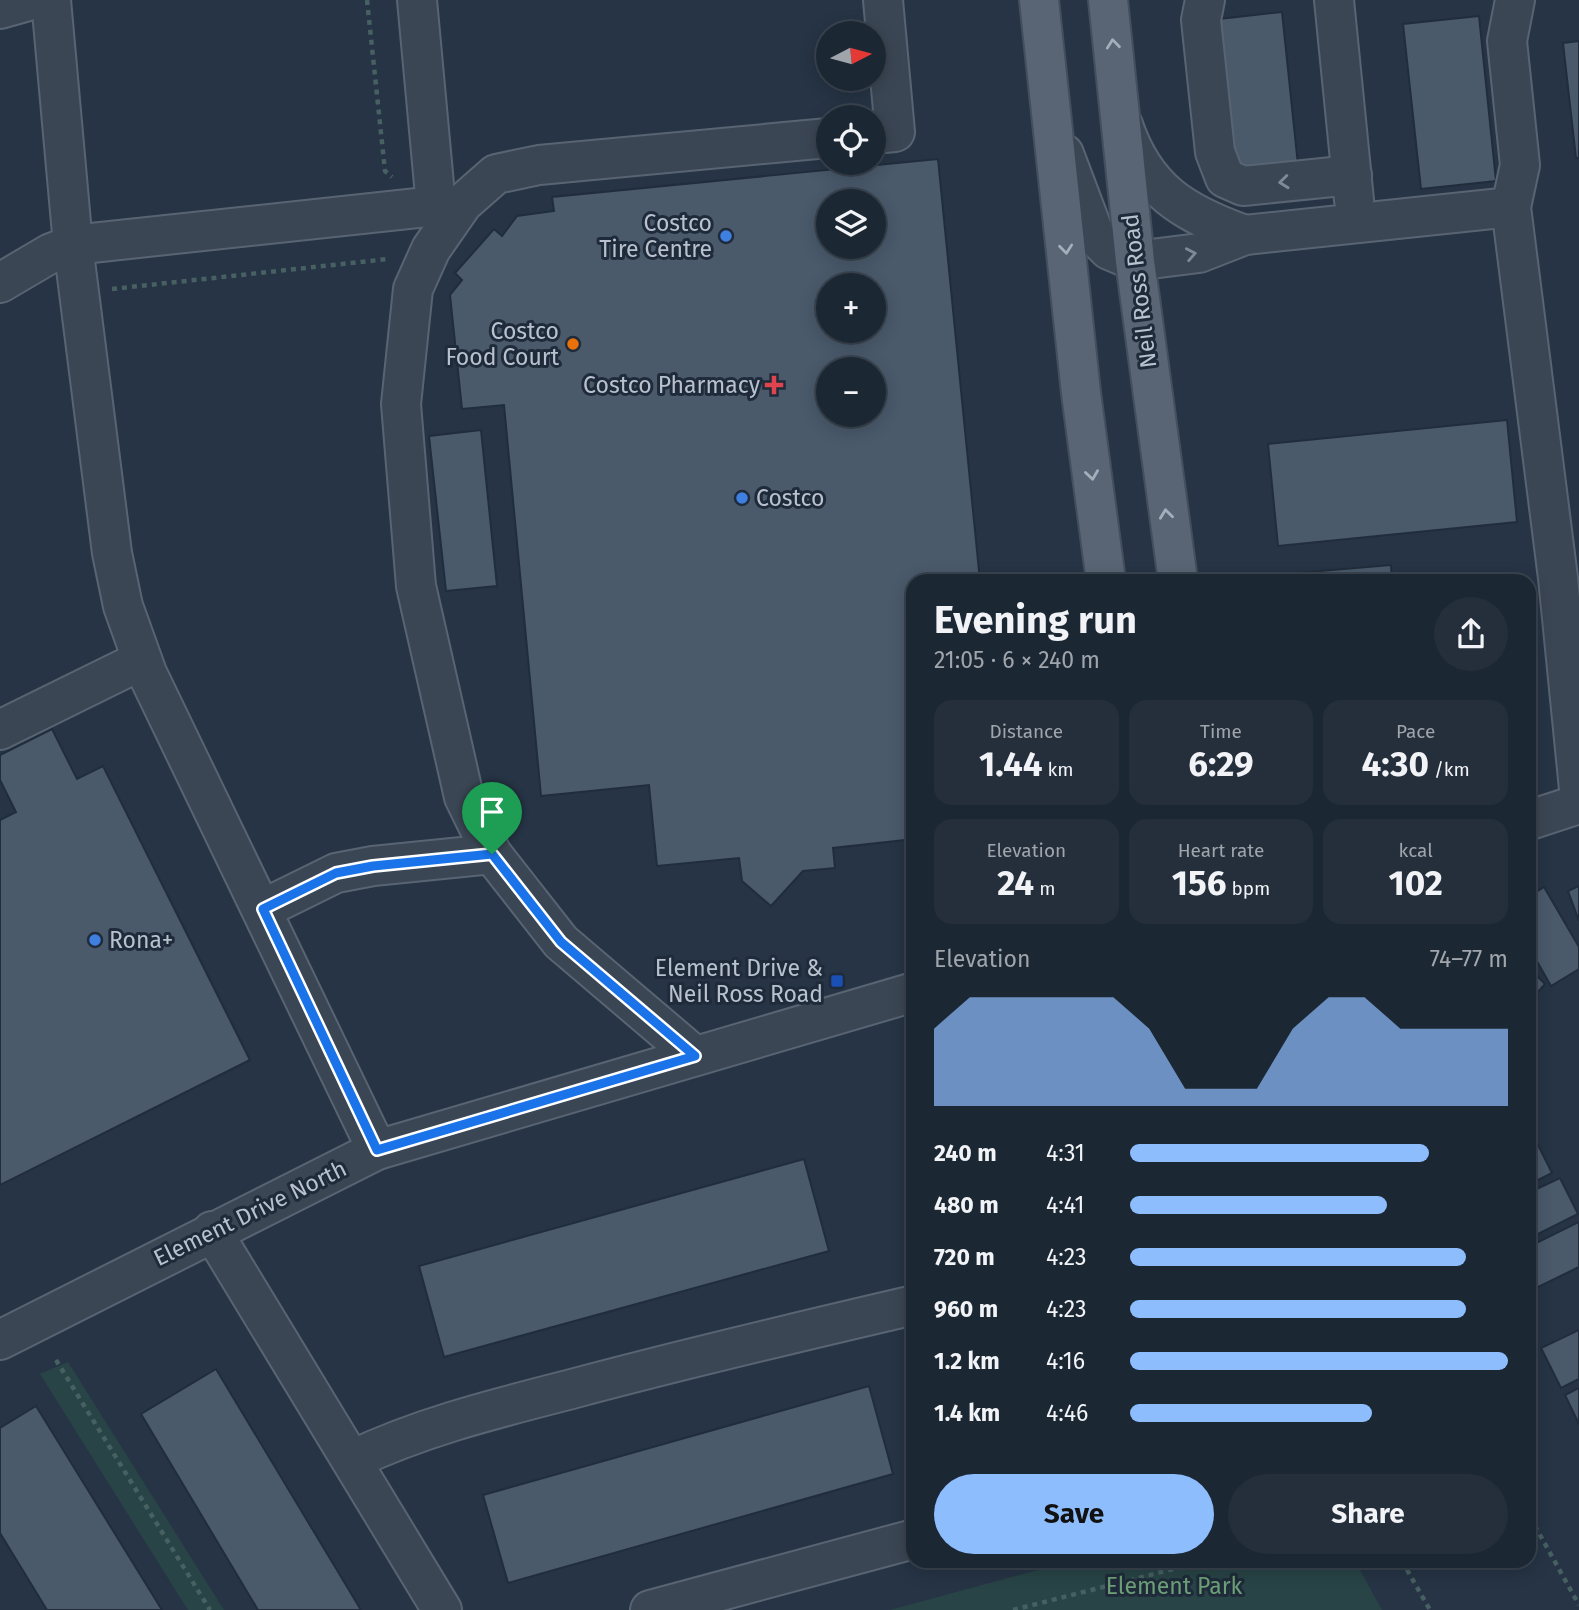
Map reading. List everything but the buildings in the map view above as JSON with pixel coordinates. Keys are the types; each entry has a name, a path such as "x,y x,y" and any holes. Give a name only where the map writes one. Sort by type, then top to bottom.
{"main road":[{"path":"1040,0 1081,393 1106,574"},
{"name":"Neil Ross Road","path":"1108,0 1135,261 1177,574"}],"street":[{"path":"0,9 32,0"},
{"path":"51,0 73,245 112,554 123,607 142,660 377,1150"},
{"path":"417,0 445,210 413,289 401,404 402,432 416,586 464,797 492,854 561,942 695,1056"},
{"path":"883,0 895,132 886,133"},
{"path":"1205,0 1202,20 1215,152 1225,178 1243,186 1352,175"},
{"path":"1334,0 1356,222"},
{"path":"1515,0 1507,41 1520,165 1511,207 1558,578 1579,789"},
{"path":"1046,60 1066,167 1088,222 1095,236 1109,250 1135,261 1199,253 1245,235 1511,207"},
{"path":"1119,101 1131,148 1159,188 1194,215 1245,235"},
{"path":"0,283 51,253 73,245 445,210 496,174 517,167 816,139"},
{"path":"0,730 142,660"},
{"path":"1536,818 1579,804"},
{"path":"263,909 336,873 373,866 492,854"},
{"name":"Element Drive North","path":"0,1340 377,1150 906,994"},
{"path":"212,1231 442,1610"},
{"path":"352,1461 402,1436 461,1418 662,1364 906,1307"},
{"path":"650,1610 906,1541"}],"path":[{"path":"56,1360 210,1610"},
{"path":"1536,1528 1579,1605"},
{"path":"1013,1610 1178,1568"},
{"path":"1406,1568 1430,1610"}],"green space":[{"path":"68,1362 224,1610 188,1610 40,1374"},
{"name":"Element Park","path":"1045,1568 1359,1568 1382,1610 890,1610"}],"place":[{"name":"Costco Tire Centre","path":"726,236"},
{"name":"Costco Food Court","path":"573,344"},
{"name":"Costco Pharmacy","path":"774,385"},
{"name":"Costco","path":"742,498"},
{"name":"Rona+","path":"95,940"},
{"name":"Element Drive & Neil Ross Road","path":"837,981"}],"route":[{"path":"492,854 561,942 695,1056 377,1150 263,909 336,873 373,866 492,854"}]}
